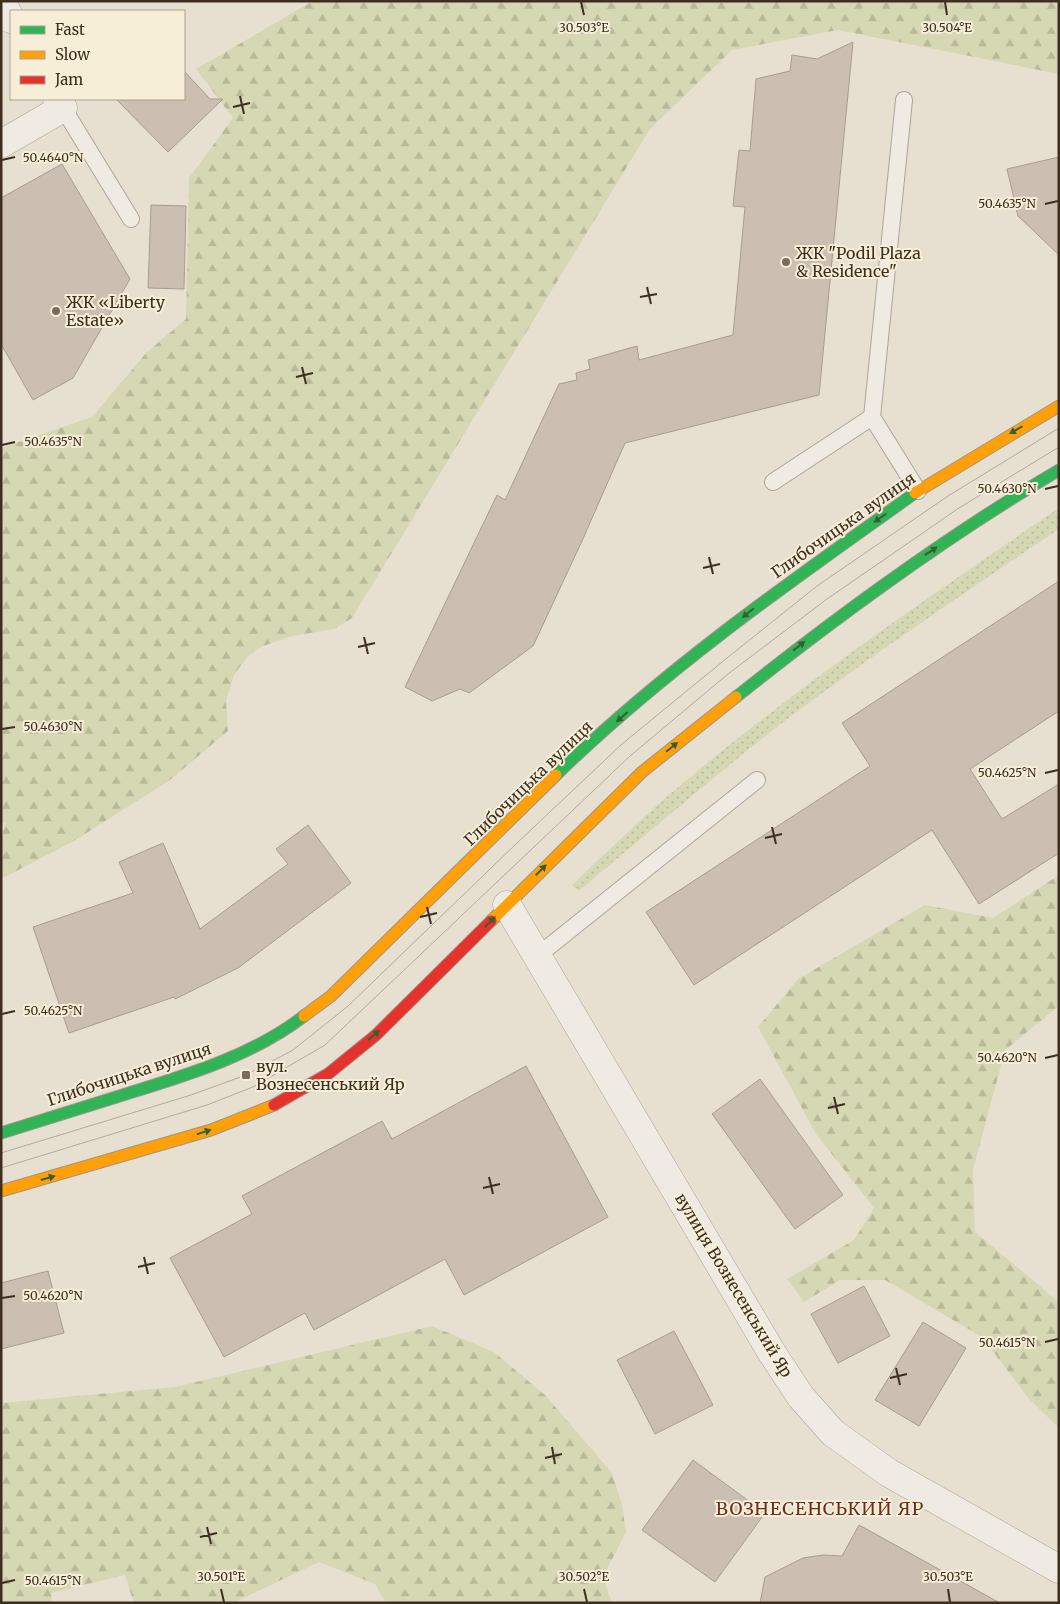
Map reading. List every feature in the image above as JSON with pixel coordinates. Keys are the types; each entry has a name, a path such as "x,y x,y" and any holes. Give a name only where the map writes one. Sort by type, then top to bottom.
{"main road":[{"name":"Глибочицька вулиця","path":"1,1133 186,1076 237,1055 291,1026 331,996 572,760 637,703 754,608 918,491 1059,406"},
{"path":"1,1191 211,1130 279,1102 328,1074 376,1035 642,772 728,701 823,628 918,560 1011,498 1059,470"}],"street":[{"path":"1,1 10,17"},
{"path":"1,144 60,104"},
{"name":"вулиця Вознесенський Яр","path":"507,905 536,957 772,1353 808,1404 833,1433 888,1474 1059,1569"}],"lane":[{"path":"904,100 872,417 918,491"},
{"path":"60,104 131,219"},
{"path":"773,482 872,417"},
{"path":"536,957 757,780"}],"green space":[{"path":"313,1 1059,1 1059,74 838,30 732,50 650,129 352,618 334,629 292,636 263,646 247,657 234,675 226,701 228,731 170,780 74,841 1,879 1,843 5,822 1,823 1,448 92,417 147,352 186,319 189,178 233,118 196,69"},
{"path":"1059,508 1059,529 893,642 795,713 579,891 572,885 656,806 763,719 909,611"},
{"path":"1059,875 1059,1006 1005,1050 973,1170 975,1232 1059,1302 1059,1428 1029,1399 982,1337 885,1280 840,1280 804,1302 787,1279 854,1240 874,1208 816,1134 758,1027 798,979 925,905 993,918"},
{"path":"432,1326 494,1352 546,1396 612,1473 622,1505 626,1532 603,1577 612,1603 386,1603 375,1584 319,1562 233,1603 134,1603 125,1575 51,1593 53,1603 2,1603 1,1403 175,1387"}],"building":[{"name":"ЖК \"Podil Plaza & Residence\"","path":"853,42 819,395 625,443 533,646 469,693 460,689 432,701 405,687 497,495 505,500 559,384 577,380 576,373 590,369 588,360 637,346 639,360 733,335 745,207 733,206 739,150 750,151 756,79 790,71 792,55 817,59"},
{"path":"185,72 210,99 223,99 168,152 117,100 185,100"},
{"path":"1059,157 1059,255 1018,216 1007,169"},
{"name":"ЖК «Liberty Estate»","path":"62,164 130,279 73,378 33,400 1,344 1,198"},
{"path":"151,205 186,206 184,289 148,288"},
{"path":"1059,581 1059,711 970,769 1002,819 1059,784 1059,853 979,904 932,830 694,985 646,912 870,766 842,723"},
{"path":"308,825 351,883 238,968 175,999 174,997 69,1033 33,927 133,893 119,862 163,843 200,929 288,864 276,849"},
{"path":"526,1066 608,1217 464,1295 445,1259 314,1330 305,1313 224,1357 170,1258 252,1214 242,1196 382,1121 392,1139"},
{"path":"760,1079 843,1195 795,1229 712,1114"},
{"path":"48,1271 64,1333 1,1349 1,1283"},
{"path":"864,1286 890,1336 838,1363 811,1314"},
{"path":"923,1322 966,1348 919,1426 875,1400"},
{"path":"674,1331 713,1405 655,1434 617,1360"},
{"path":"693,1460 765,1513 715,1582 642,1530"},
{"path":"859,1525 1000,1603 760,1603 765,1577 803,1558 823,1555 842,1556"}],"tram line":[{"path":"1,1153 191,1095 246,1075 293,1050 348,1006 622,744 722,662 817,586 948,496 1059,428"},
{"path":"1,1168 207,1105 253,1087 325,1045 630,756 728,674 827,599 959,508 1059,447"}],"traffic: fast":[{"path":"736,697 893,578 975,522 1059,470"},
{"path":"556,775 598,736 685,662 822,559 915,493"},
{"path":"1,1133 195,1072 263,1042 304,1016"}],"traffic: slow":[{"path":"915,493 1059,406"},
{"path":"491,921 642,772 736,697"},
{"path":"304,1016 331,996 556,775"},
{"path":"1,1191 211,1130 274,1105"}],"traffic: jam":[{"path":"274,1105 328,1074 376,1035 491,921"}],"place":[{"name":"ЖК \"Podil Plaza & Residence\"","path":"786,262"},
{"name":"ЖК «Liberty Estate»","path":"56,311"},
{"name":"вул. Вознесенський Яр","path":"246,1075"}],"district":[{"name":"ВОЗНЕСЕНСЬКИЙ ЯР","path":"820,1508"}]}
